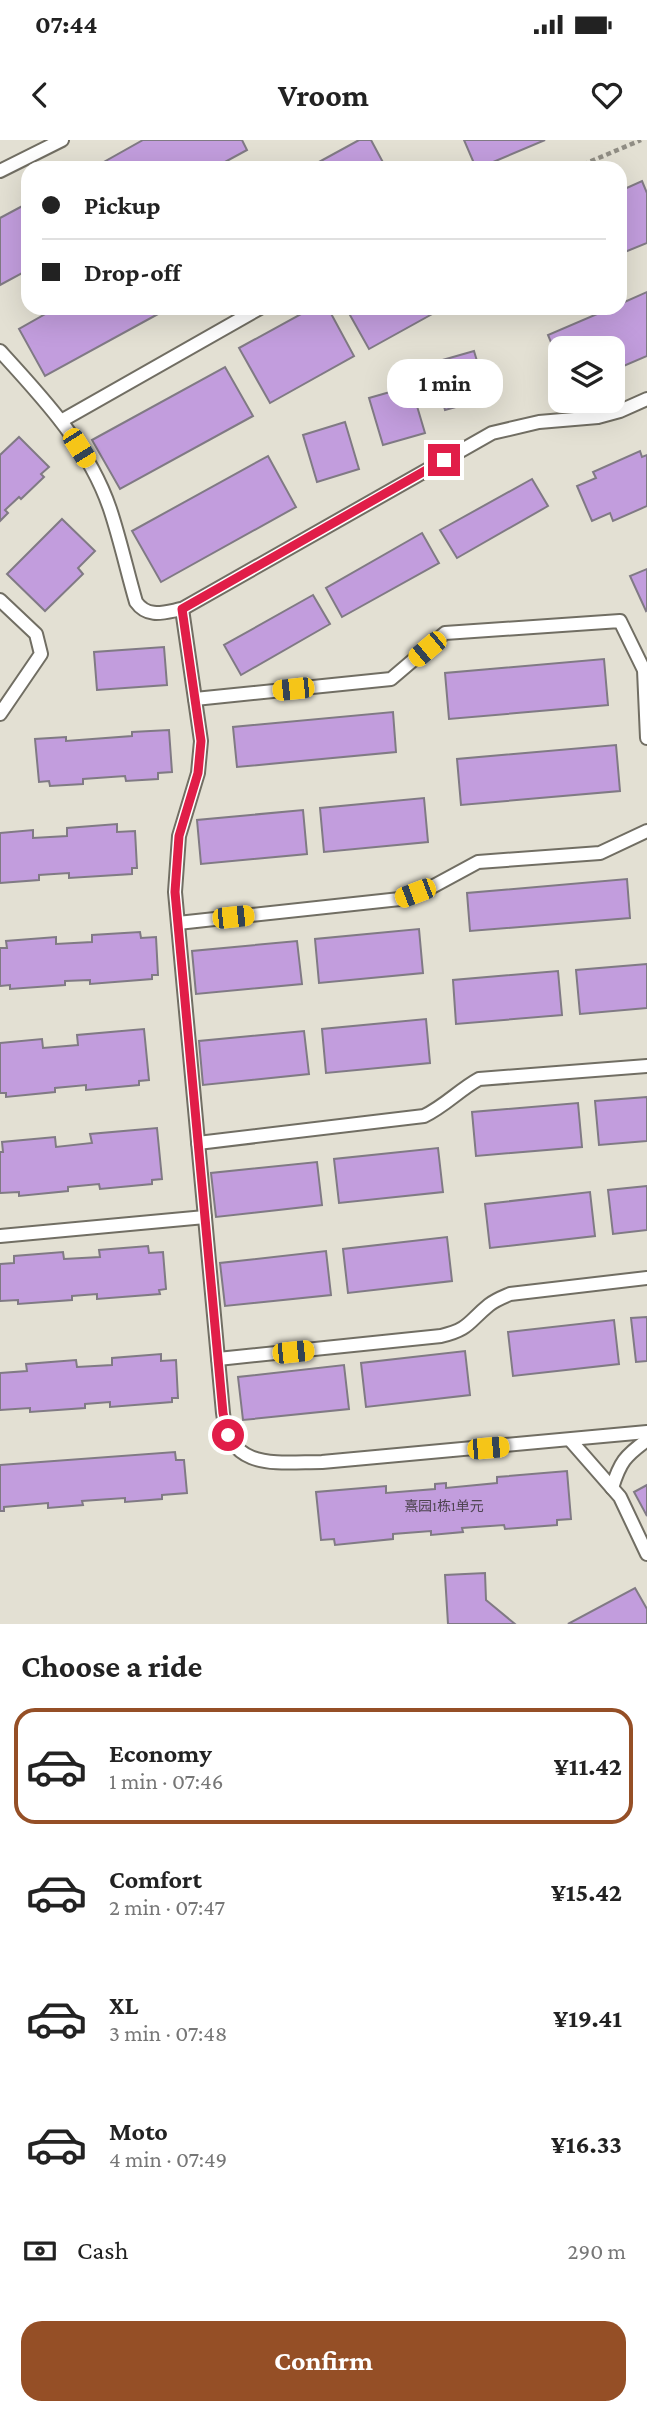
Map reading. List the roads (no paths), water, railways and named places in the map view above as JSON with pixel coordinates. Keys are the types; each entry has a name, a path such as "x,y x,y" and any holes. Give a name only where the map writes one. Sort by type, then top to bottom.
{"lane":[{"path":"0,171 62,140"},
{"path":"61,421 248,315"},
{"path":"0,351 61,421 89,464 109,507 136,602 141,609 154,614 182,609 492,433 539,422 598,417 647,399"},
{"path":"0,600 36,634 41,654 0,714"},
{"path":"182,609 201,741 201,758 179,836 175,892 224,1425 228,1435 242,1453 262,1462 322,1462 647,1432"},
{"path":"195,699 391,679 445,633 620,621 645,669 647,738"},
{"path":"178,923 400,899 430,888 478,862 600,852 647,831"},
{"path":"198,1143 424,1116 443,1107 459,1091 479,1079 647,1066"},
{"path":"0,1236 205,1217"},
{"path":"218,1359 441,1336 459,1332 469,1326 491,1303 510,1293 647,1278"},
{"path":"571,1440 620,1497 647,1554"},
{"path":"612,1488 625,1456 647,1440"}]}
